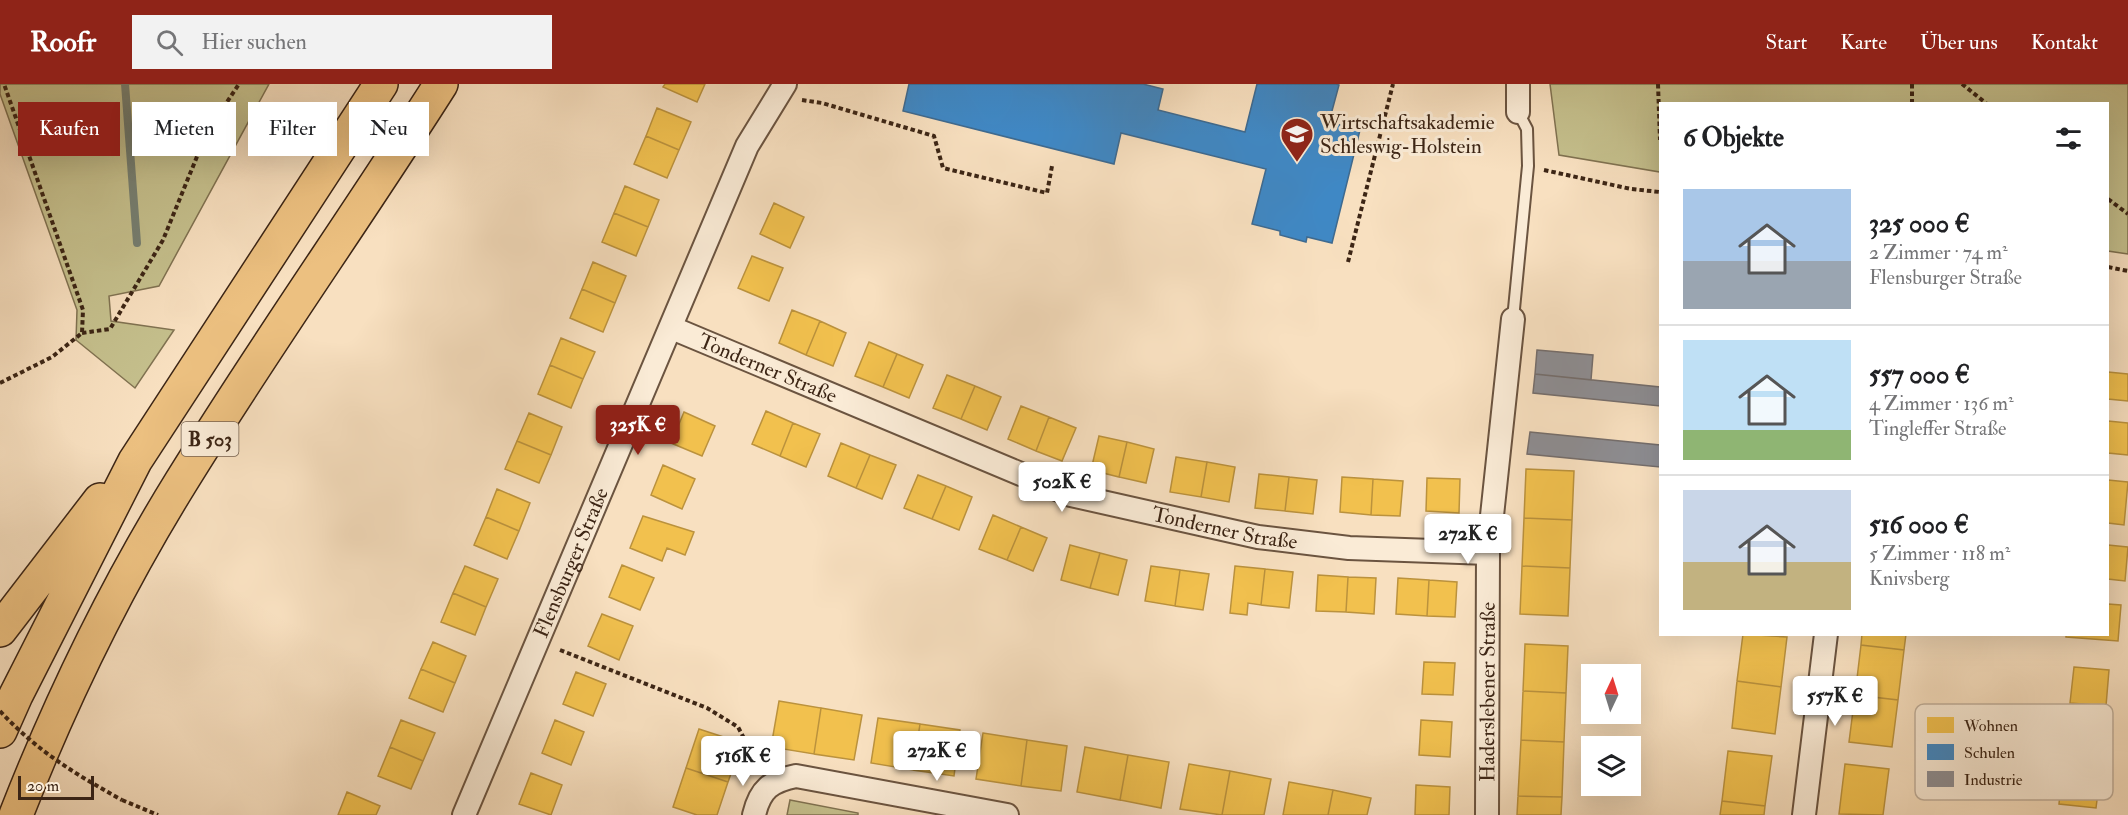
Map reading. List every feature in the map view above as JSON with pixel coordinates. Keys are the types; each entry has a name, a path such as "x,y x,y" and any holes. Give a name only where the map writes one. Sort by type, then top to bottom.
{"highway":[{"name":"B 503","path":"0,731 135,461 381,84"},
{"name":"B 503","path":"16,815 63,704 106,616 181,483 441,84"},
{"path":"0,630 100,500 135,461"}],"street":[{"path":"1518,84 1518,112"},
{"name":"Flensburger Straße","path":"464,815 672,328 747,146 782,90"},
{"name":"Haderslebener Straße","path":"1487,815 1488,554 1513,319"},
{"name":"Tonderner Straße","path":"672,328 1071,495 1258,537 1348,548 1488,554"},
{"path":"1804,815 1826,636"},
{"path":"754,815 757,802 775,780 796,776 1007,815"}],"lane":[{"path":"1513,319 1528,166 1527,129 1518,112"}],"path":[{"path":"4,84 83,310 82,333"},
{"path":"0,383 52,357 82,333 110,329 163,240 207,132 239,84"},
{"path":"1348,262 1393,84"},
{"path":"1658,84 1659,112"},
{"path":"1912,84 1912,102"},
{"path":"1962,84 1984,102"},
{"path":"782,90 934,136 943,168 1047,193 1052,166"},
{"path":"1528,166 1576,179 1659,192"},
{"path":"2109,200 2128,214"},
{"path":"2109,267 2128,271"},
{"path":"582,660 707,708 738,727 754,758 775,780"},
{"path":"0,711 22,735 68,771 122,800 158,815"}],"shaded area":[{"path":"0,84 269,84 259,102 248,102 248,123 236,145 236,102 132,102 132,156 230,156 159,286 109,296 111,321 174,330 135,388 76,340 77,310 22,156 120,156 120,102 18,102 18,144 0,94"},
{"path":"1550,84 2128,84 2128,254 2109,251 2109,102 1659,102 1659,172 1559,155"},
{"path":"790,800 858,813 858,815 787,815"}],"building: Wohnen":[{"path":"665,84 705,84 697,102 663,87"},
{"path":"657,108 691,122 679,150 646,136"},
{"path":"646,136 679,150 667,178 634,164"},
{"path":"625,186 659,200 648,227 614,213"},
{"path":"774,203 804,217 790,248 760,234"},
{"path":"614,213 648,227 636,256 602,242"},
{"path":"752,256 783,268 769,301 738,288"},
{"path":"593,262 626,276 615,303 582,289"},
{"path":"582,289 615,303 603,332 570,318"},
{"path":"792,310 820,321 806,355 779,343"},
{"path":"820,321 846,333 833,366 806,355"},
{"path":"561,338 595,352 583,379 550,365"},
{"path":"869,342 897,354 883,387 855,376"},
{"path":"897,354 923,365 909,398 883,387"},
{"path":"550,365 583,379 571,408 538,394"},
{"path":"2109,372 2128,374 2128,401 2109,399"},
{"path":"947,375 975,386 961,419 933,408"},
{"path":"975,386 1001,397 987,430 961,419"},
{"path":"1021,406 1049,417 1036,451 1008,439"},
{"path":"766,411 793,423 780,456 752,444"},
{"path":"684,412 715,426 702,456 671,443"},
{"path":"529,413 562,427 551,455 517,441"},
{"path":"1049,417 1076,428 1062,461 1036,451"},
{"path":"2109,421 2128,423 2128,455 2109,453"},
{"path":"793,423 820,434 806,467 780,456"},
{"path":"1099,436 1127,442 1119,477 1091,470"},
{"path":"517,441 551,455 539,483 505,469"},
{"path":"1127,442 1154,449 1146,483 1119,477"},
{"path":"841,443 870,455 856,488 828,476"},
{"path":"870,455 896,465 882,499 856,488"},
{"path":"1176,457 1207,462 1201,497 1170,492"},
{"path":"1207,462 1235,467 1229,502 1201,497"},
{"path":"663,465 695,479 682,509 651,495"},
{"path":"1526,469 1574,471 1572,520 1524,518"},
{"path":"1259,474 1289,477 1285,511 1255,508"},
{"path":"918,475 946,486 932,519 904,508"},
{"path":"1289,477 1317,480 1313,514 1285,511"},
{"path":"1342,477 1373,479 1371,515 1340,512"},
{"path":"1427,478 1460,479 1459,513 1426,511"},
{"path":"1373,479 1403,481 1400,516 1371,515"},
{"path":"2109,480 2128,482 2124,525 2109,523"},
{"path":"946,486 972,497 959,530 932,519"},
{"path":"497,489 530,503 519,531 486,517"},
{"path":"993,515 1021,527 1007,560 979,549"},
{"path":"643,516 694,532 685,555 667,548 662,561 630,548"},
{"path":"486,517 519,531 507,559 474,545"},
{"path":"1524,518 1572,520 1570,568 1522,566"},
{"path":"1021,527 1047,538 1033,571 1007,560"},
{"path":"1070,545 1100,553 1090,588 1061,580"},
{"path":"2109,545 2128,547 2125,581 2109,579"},
{"path":"1100,553 1127,560 1118,595 1090,588"},
{"path":"622,565 654,578 640,610 609,597"},
{"path":"465,566 498,579 486,607 453,593"},
{"path":"1151,566 1180,570 1175,606 1145,601"},
{"path":"1235,566 1265,569 1261,605 1248,603 1247,615 1230,613"},
{"path":"1522,566 1570,568 1568,616 1520,614"},
{"path":"1265,569 1293,572 1289,608 1261,605"},
{"path":"1180,570 1209,574 1203,610 1175,606"},
{"path":"1318,575 1348,577 1346,612 1316,611"},
{"path":"1348,577 1376,578 1374,614 1346,612"},
{"path":"1398,578 1429,580 1427,616 1396,614"},
{"path":"1429,580 1457,582 1455,617 1427,616"},
{"path":"453,593 486,607 475,635 441,622"},
{"path":"2109,604 2121,605 2118,641 2066,637 2109,636"},
{"path":"602,614 633,626 619,660 588,646"},
{"path":"1743,636 1787,637 1781,687 1737,681"},
{"path":"1862,636 1906,636 1904,650 1861,645"},
{"path":"433,642 466,656 455,683 421,669"},
{"path":"1525,644 1568,646 1566,693 1523,691"},
{"path":"1861,645 1904,650 1898,700 1855,695"},
{"path":"1424,662 1455,663 1453,695 1422,694"},
{"path":"2074,667 2109,670 2106,704 2070,703"},
{"path":"421,669 455,683 443,712 409,698"},
{"path":"576,672 606,684 593,716 563,704"},
{"path":"1737,681 1781,687 1775,734 1732,728"},
{"path":"1523,691 1566,693 1564,742 1521,740"},
{"path":"1855,695 1898,700 1892,747 1849,742"},
{"path":"779,701 821,708 814,754 771,747"},
{"path":"821,708 862,715 854,760 814,754"},
{"path":"878,718 920,724 913,770 871,763"},
{"path":"401,720 435,733 423,761 390,747"},
{"path":"555,720 584,732 571,765 542,753"},
{"path":"1421,720 1452,722 1450,757 1419,755"},
{"path":"920,724 960,730 954,776 913,770"},
{"path":"699,729 742,743 728,782 686,768"},
{"path":"983,733 1027,740 1021,786 976,779"},
{"path":"1027,740 1067,746 1061,791 1021,786"},
{"path":"1521,740 1564,742 1562,797 1518,796"},
{"path":"390,747 423,761 411,789 378,776"},
{"path":"1085,747 1128,755 1120,800 1077,792"},
{"path":"1728,751 1772,756 1765,806 1722,801"},
{"path":"1128,755 1169,762 1161,808 1120,800"},
{"path":"1189,764 1230,771 1222,815 1180,809"},
{"path":"1845,764 1889,769 1883,815 1839,814"},
{"path":"686,768 728,782 717,815 697,815 673,807"},
{"path":"1230,771 1271,779 1264,815 1222,815"},
{"path":"531,773 562,785 551,815 519,804"},
{"path":"1289,782 1333,790 1328,815 1283,815"},
{"path":"1416,785 1450,787 1449,815 1415,815"},
{"path":"1333,790 1371,798 1367,815 1328,815"},
{"path":"347,792 380,806 376,815 338,815"},
{"path":"1518,796 1562,797 1561,815 1517,815"},
{"path":"2059,800 2097,800 2096,808 2059,804"},
{"path":"1722,801 1765,806 1764,815 1720,815"}],"building: Schulen":[{"name":"Wirtschaftsakademie Schleswig-Holstein","path":"909,84 1143,84 1163,89 1158,110 1245,132 1257,84 1336,84 1339,85 1329,122 1360,130 1332,243 1307,237 1306,242 1280,235 1280,231 1252,224 1266,169 1121,133 1114,164 903,111"}],"building: Industrie":[{"path":"1537,350 1593,355 1591,380 1535,374"},
{"path":"1535,374 1659,387 1659,406 1533,393"},
{"path":"1530,432 1659,445 1659,467 1527,454"}],"waterway":[{"path":"125,84 137,243"}],"place":[{"name":"Wirtschaftsakademie Schleswig-Holstein","path":"1297,163"}]}
